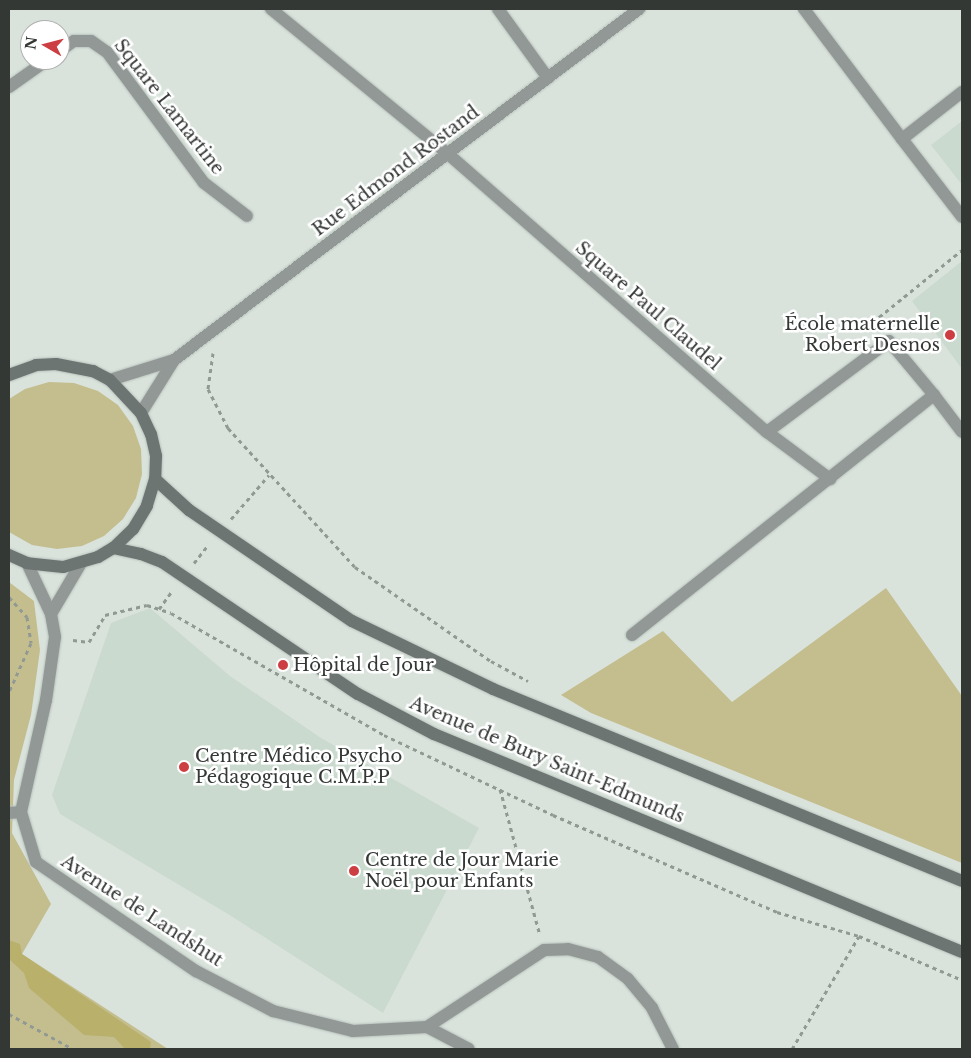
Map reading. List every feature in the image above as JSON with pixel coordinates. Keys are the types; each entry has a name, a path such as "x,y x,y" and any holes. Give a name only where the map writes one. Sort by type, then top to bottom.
{"main road":[{"path":"9,375 36,365 56,364 93,371 110,380 141,413 154,448 155,479 148,506 138,522 113,548 81,563 63,567 27,563 9,555"},
{"path":"155,479 189,510 352,621 493,689 962,881"},
{"name":"Avenue de Bury Saint-Edmunds","path":"113,548 141,554 162,562 358,694 434,734 962,952"}],"street":[{"name":"Square Paul Claudel","path":"271,9 448,154 767,432 830,479"},
{"path":"498,9 548,78"},
{"name":"Rue Edmond Rostand","path":"110,380 174,360 639,9"},
{"path":"804,9 962,217"},
{"name":"Square Lamartine","path":"70,44 74,41 91,41 107,52 204,183 247,216"},
{"path":"9,87 33,70"},
{"path":"902,139 962,92"},
{"path":"767,432 889,340 934,394 962,432"},
{"name":"Rue Edmond Rostand","path":"141,413 174,360"},
{"path":"632,635 830,479 934,394"},
{"name":"Avenue de Landshut","path":"27,563 51,614 55,637 46,700 15,813 36,862 196,971 273,1011 353,1032 427,1027"},
{"path":"51,614 81,563"},
{"path":"469,1049 427,1027 544,950 568,948 598,956 628,979 652,1008 673,1049"}],"path":[{"path":"889,340 873,322 962,250"},
{"path":"217,327 208,389 228,428 269,475 356,567 491,661 533,684"},
{"path":"9,597 27,617 31,643 9,692"},
{"path":"30,635 88,642 106,615 147,605 171,613 384,735 500,790 776,912 859,936 962,980"},
{"path":"500,790 544,950"},
{"path":"792,1049 859,936"},
{"path":"9,1014 73,1049"}],"shaded area":[{"path":"962,121 962,185 931,145"},
{"name":"École maternelle Robert Desnos","path":"962,261 962,369 912,301"},
{"path":"49,382 74,383 98,391 118,405 133,426 141,449 142,474 136,498 123,519 104,536 82,546 57,549 32,545 9,532 9,399 25,389"},
{"path":"9,582 34,601 40,650 31,715 14,780 12,833 51,904 22,954 168,1049 9,1049"},
{"path":"886,588 962,696 962,863 591,713 561,695 663,631 732,702"},
{"path":"150,608 230,676 321,738 479,828 383,1013 228,914 60,814 52,795 111,623"},
{"path":"9,940 20,944 22,954 151,1042 150,1049 125,1049 114,1037 84,1035 29,988 24,973 9,959"}],"place":[{"name":"École maternelle Robert Desnos","path":"950,335"},
{"name":"Hôpital de Jour","path":"283,665"},
{"name":"Centre Médico Psycho Pédagogique C.M.P.P","path":"184,767"},
{"name":"Centre de Jour Marie Noël pour Enfants","path":"354,871"}]}
